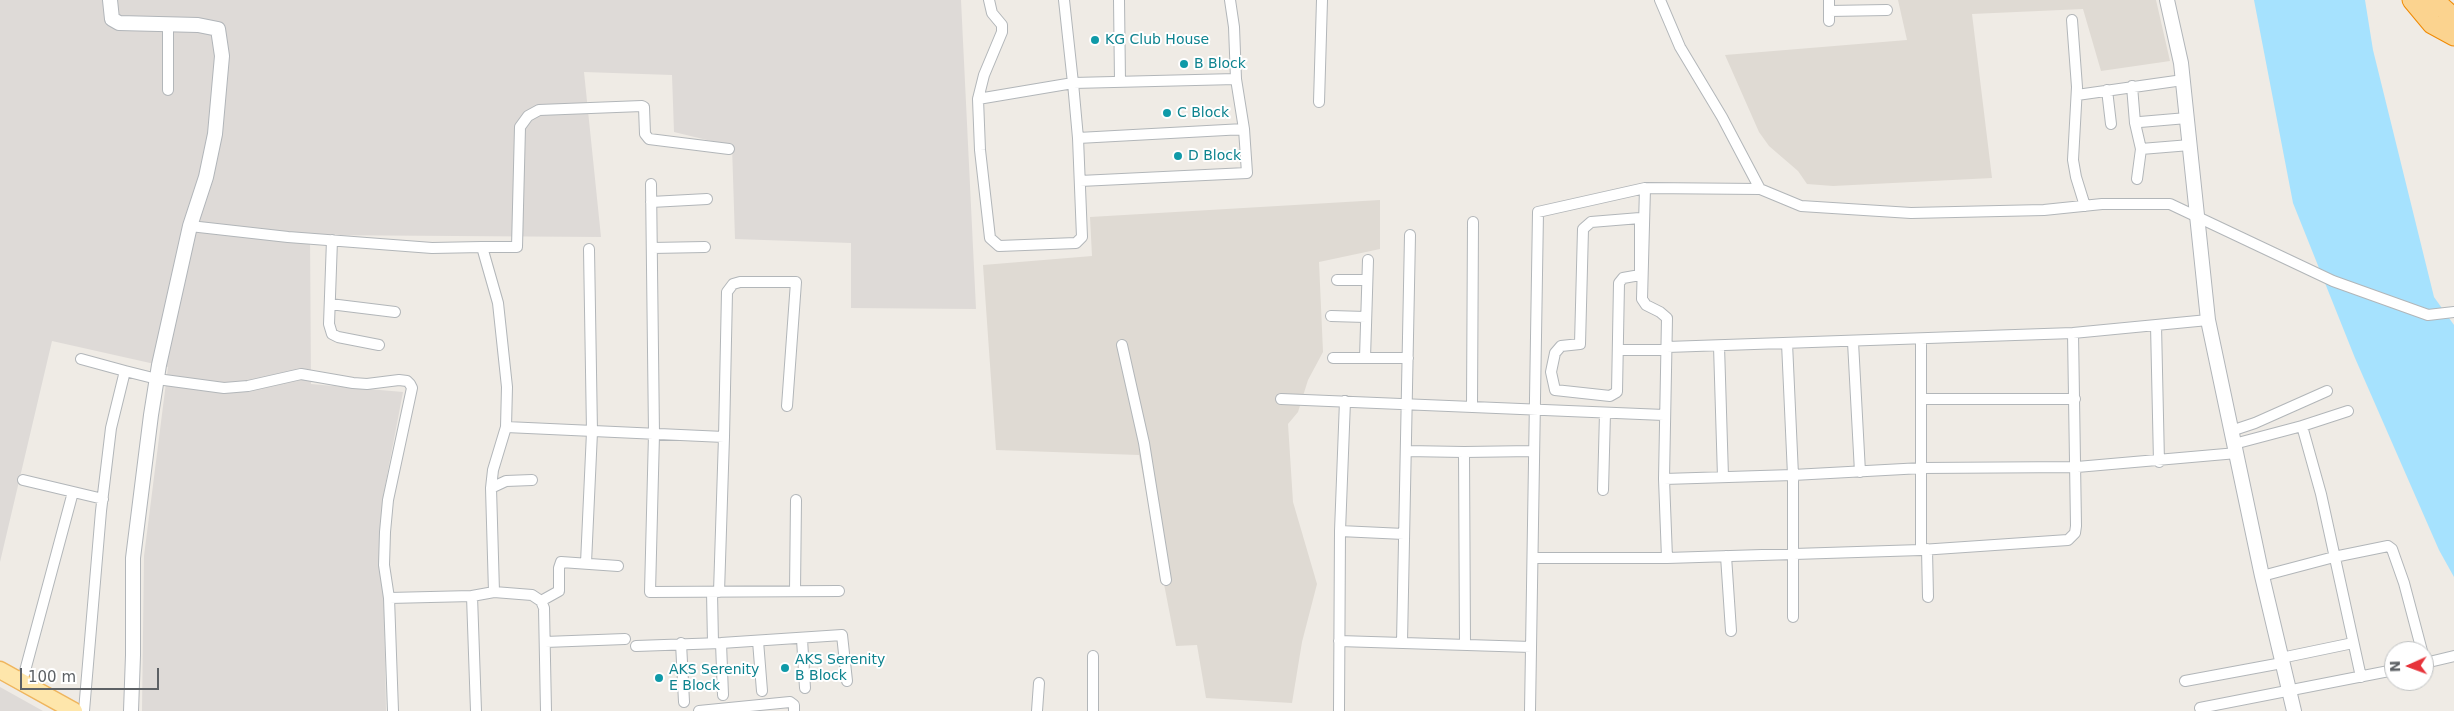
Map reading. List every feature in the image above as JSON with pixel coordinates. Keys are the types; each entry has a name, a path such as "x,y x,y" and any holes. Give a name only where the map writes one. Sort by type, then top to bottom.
{"highway":[{"path":"2412,0 2432,24 2454,36"},
{"path":"2434,0 2454,18"}],"main road":[{"path":"0,670 74,711"}],"street":[{"path":"110,0 112,19 119,23 198,25 218,29 222,56 216,134 206,177 190,226 157,378 133,558 131,711"},
{"path":"989,0 992,13 1002,25 1002,32 984,75 978,99 980,150 990,238 997,245 1080,242 1082,237 1078,138 1064,0"},
{"path":"1119,0 1120,82"},
{"path":"1080,181 1247,173 1244,129 1236,79 1234,27 1230,0"},
{"path":"1320,102 1322,0"},
{"path":"1660,0 1680,47 1722,117 1760,189"},
{"path":"1828,0 1829,16 1887,10"},
{"path":"2167,0 2183,80 2208,320 2262,576 2294,711"},
{"path":"2072,20 2077,95 2073,160 2085,206"},
{"path":"168,24 168,90"},
{"path":"978,99 1073,83 1236,79"},
{"path":"2077,95 2183,80"},
{"path":"2132,86 2135,123 2141,149 2137,179"},
{"path":"2107,90 2111,124"},
{"path":"190,226 432,248 517,247 520,127 528,116 539,110 642,106 644,107 645,134 649,139 729,149"},
{"path":"2140,122 2187,118"},
{"path":"1078,138 1244,129"},
{"path":"2141,149 2190,145"},
{"path":"651,184 654,434 650,592 839,591"},
{"path":"1645,188 1642,299 1646,305 1667,318 1664,415 1667,558"},
{"path":"1530,711 1538,212 1645,188 1760,189 1801,206 1911,213 2044,210 2085,206 2170,204 2333,281 2428,315 2454,312"},
{"path":"651,202 707,199"},
{"path":"1640,218 1640,275 1623,278 1619,283 1617,392 1614,396 1555,390 1552,384 1555,353 1561,346 1580,344 1583,229 1592,222 1640,218"},
{"path":"1472,406 1473,222"},
{"path":"1402,643 1410,235"},
{"path":"332,240 329,324 332,334 338,338 379,345"},
{"path":"482,247 498,303 507,387 506,427 493,470 491,488 494,592"},
{"path":"652,248 705,247"},
{"path":"586,563 592,432 589,249"},
{"path":"1365,358 1368,260"},
{"path":"1338,280 1367,280"},
{"path":"723,695 717,643 715,592 724,437 727,292 733,284 740,282 796,282 787,406"},
{"path":"330,304 395,312"},
{"path":"1331,316 1366,317"},
{"path":"1618,350 2073,333 2208,320"},
{"path":"2156,325 2159,462"},
{"path":"1532,558 1667,558 1924,550 2068,540 2075,533 2076,526 2077,467 2073,333"},
{"path":"1921,339 1924,550 1928,597"},
{"path":"1853,342 1860,472"},
{"path":"1787,343 1793,475 1793,617"},
{"path":"1122,345 1144,443 1166,580"},
{"path":"1718,346 1723,477"},
{"path":"1334,358 1408,358"},
{"path":"81,359 157,378 224,388 248,386 301,374 367,384 407,381 412,388 388,500 385,532 384,565 389,598 394,711"},
{"path":"84,711 111,428 126,371"},
{"path":"1535,384 1552,384"},
{"path":"2234,442 2255,423 2327,391"},
{"path":"1281,399 1664,415"},
{"path":"1922,399 2075,399"},
{"path":"1339,711 1340,531 1345,401"},
{"path":"1664,479 1922,468 2077,467 2159,462 2302,426 2348,411"},
{"path":"1603,490 1605,413"},
{"path":"2302,426 2361,678"},
{"path":"506,427 724,437"},
{"path":"1406,451 1534,451"},
{"path":"1464,452 1465,645"},
{"path":"23,480 103,499"},
{"path":"491,488 506,481 532,480"},
{"path":"22,682 73,492"},
{"path":"795,591 796,500"},
{"path":"1340,531 1404,534"},
{"path":"2262,576 2383,545 2392,549 2419,641"},
{"path":"1726,556 1731,631"},
{"path":"541,601 559,591 559,568 561,562 618,566"},
{"path":"389,598 472,596 494,592 532,596 541,601 544,608 546,711"},
{"path":"472,596 476,711"},
{"path":"636,646 802,639 842,635 847,681"},
{"path":"545,642 625,639"},
{"path":"802,639 805,688"},
{"path":"758,641 762,690"},
{"path":"1339,641 1531,647"},
{"path":"2185,681 2282,661 2353,643"},
{"path":"681,644 684,702"},
{"path":"1093,656 1094,711"},
{"path":"2434,660 2454,656"},
{"path":"2200,708 2384,672"},
{"path":"1037,711 1039,683"},
{"path":"699,711 790,702 794,705 794,711"}],"shaded area":[{"path":"0,0 961,0 976,309 851,308 851,243 735,239 732,146 674,132 672,75 584,72 601,237 310,235 311,384 403,392 382,502 386,711 142,711 144,556 168,367 52,341 0,562"},
{"path":"1898,0 2156,0 2170,61 2101,71 2083,9 1972,14 1992,178 1833,186 1807,184 1798,171 1769,146 1759,132 1725,55 1907,40"},
{"path":"1380,200 1380,249 1319,262 1323,352 1308,380 1298,412 1288,424 1293,502 1317,584 1302,642 1292,703 1206,698 1197,645 1176,646 1139,455 996,450 983,265 1092,256 1090,217"},
{"path":"0,687 43,711 0,711"}],"water":[{"path":"2254,0 2365,0 2373,50 2434,297 2454,325 2454,577 2439,550 2355,358 2293,203"}],"place":[{"name":"KG Club House","path":"1095,40"},
{"name":"B Block","path":"1184,64"},
{"name":"C Block","path":"1167,113"},
{"name":"D Block","path":"1178,156"},
{"name":"AKS Serenity B Block","path":"785,668"},
{"name":"AKS Serenity E Block","path":"659,678"}]}
